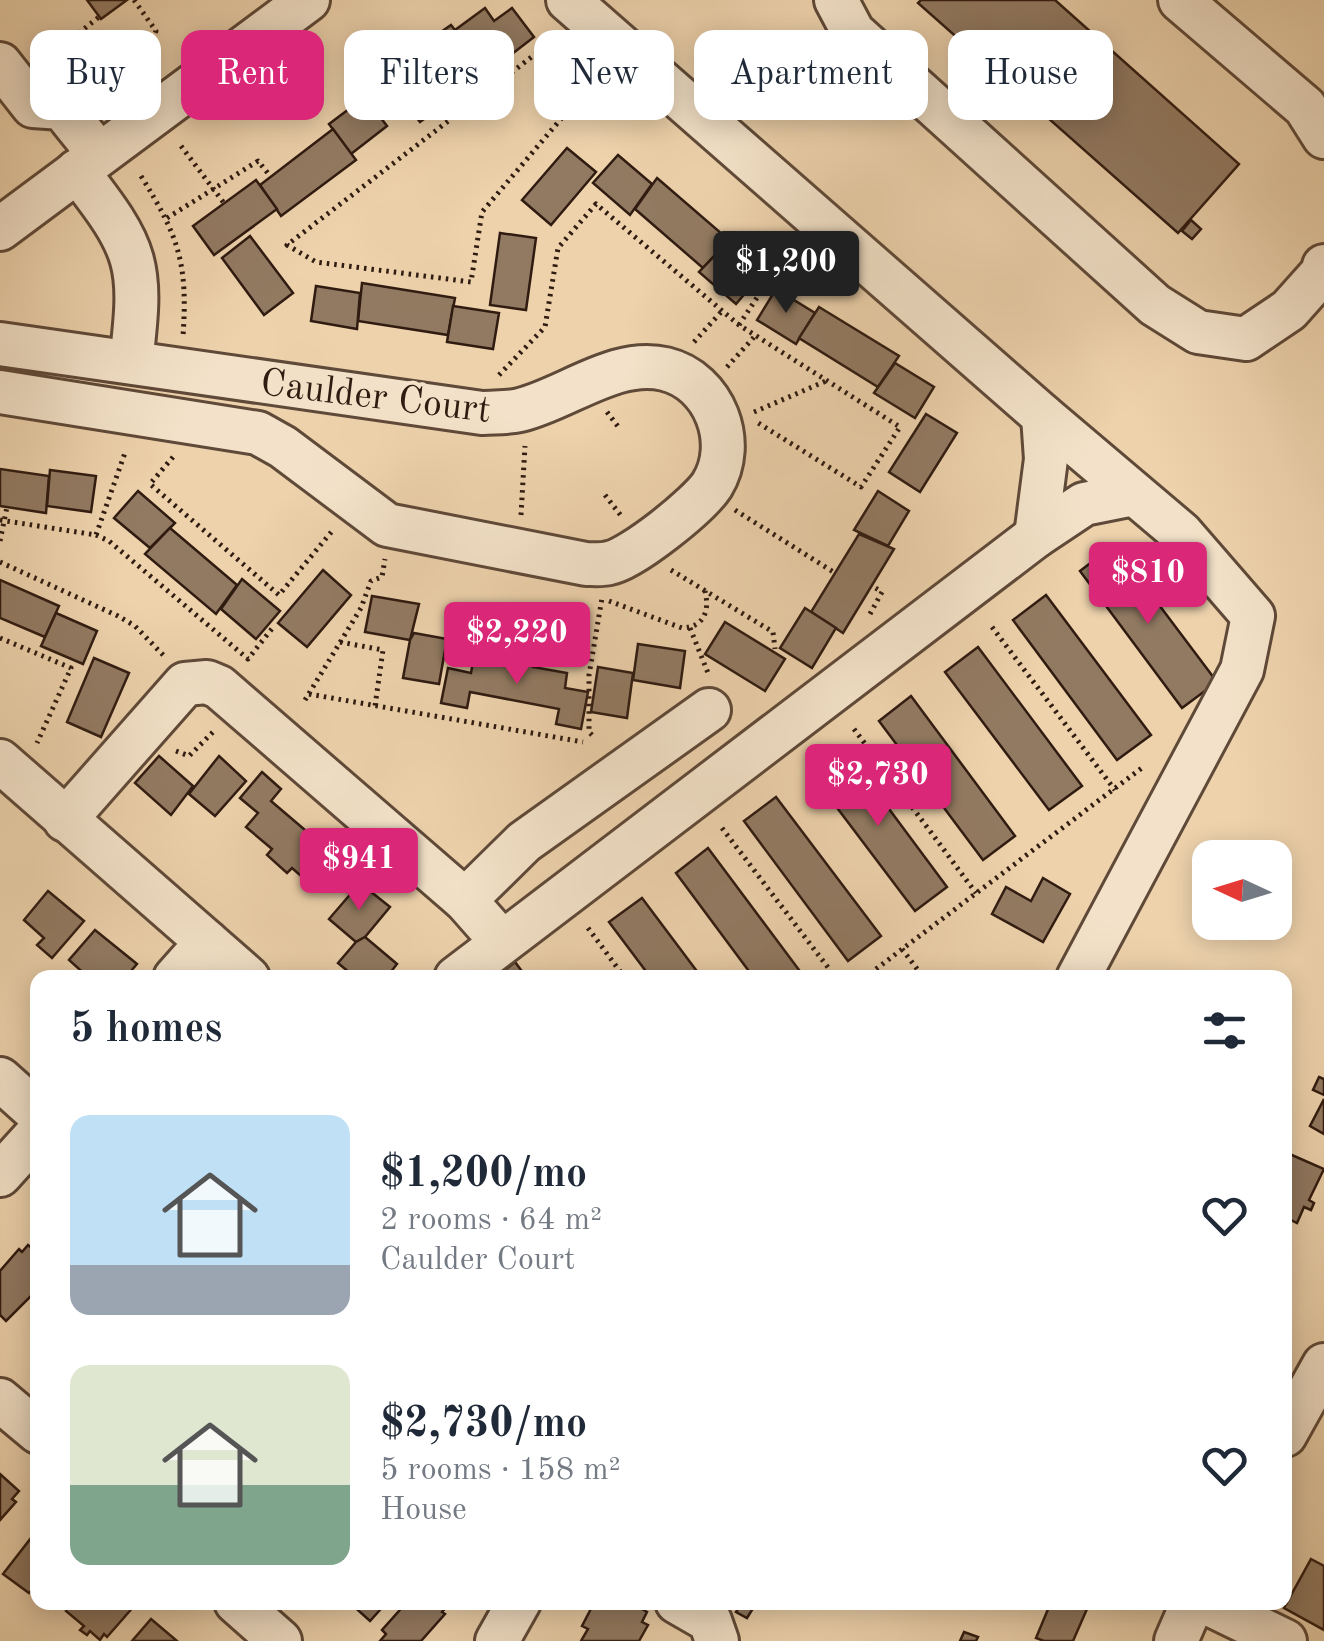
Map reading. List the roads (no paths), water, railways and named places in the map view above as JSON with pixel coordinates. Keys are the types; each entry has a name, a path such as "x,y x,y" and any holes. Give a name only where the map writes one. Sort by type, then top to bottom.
{"street":[{"path":"568,0 1181,533 1253,616 1242,670 1082,970"},
{"path":"836,0 853,32 1155,306 1198,332 1246,339 1289,310 1324,266"},
{"path":"1180,0 1305,107 1324,137"},
{"path":"0,228 305,1"},
{"path":"0,64 33,106 62,108 129,245 138,277 131,362"},
{"name":"Caulder Court","path":"0,344 482,413 522,410 624,370 665,369 686,377 706,393 717,413 722,462 711,487 626,556 609,564 586,564 387,525 284,447 258,432 0,392"},
{"path":"1036,536 1046,460 1043,416"},
{"path":"466,970 1036,536 1084,504 1134,494"},
{"path":"65,820 185,684 207,682 219,687 465,900 502,942"},
{"path":"465,900 524,842 709,692"},
{"path":"18,752 65,820 239,970"},
{"path":"182,970 206,942"},
{"path":"0,1079 30,1106"},
{"path":"0,1174 30,1141"},
{"path":"1292,1422 1324,1365"},
{"path":"0,1400 30,1425"},
{"path":"245,1610 280,1641"},
{"path":"497,1641 514,1610"},
{"path":"691,1610 710,1621 716,1641"},
{"path":"1176,1641 1190,1610"},
{"path":"1221,1610 1285,1641"}]}
